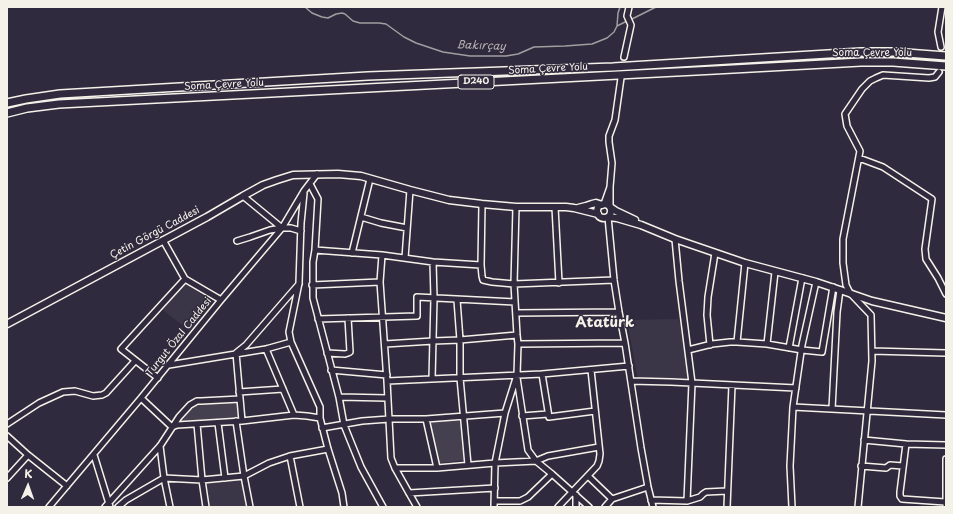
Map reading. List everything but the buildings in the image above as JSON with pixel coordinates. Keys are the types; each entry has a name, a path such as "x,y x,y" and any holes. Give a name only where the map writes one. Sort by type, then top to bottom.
{"highway":[{"name":"Soma Çevre Yolu","path":"7,103 60,94 368,76 613,67 861,52 893,52 946,56"},
{"name":"Soma Çevre Yolu","path":"7,113 26,108 59,104 861,62 893,62 946,66"}],"main road":[{"name":"Çetin Görgü Caddesi","path":"7,324 207,217 243,196 277,180 293,175 338,174 361,176 449,200 516,207 574,208"},
{"path":"574,208 596,203 605,205 635,220 641,225"},
{"path":"598,214 597,209 600,206 605,205"},
{"path":"605,205 611,211 610,216 608,217"},
{"path":"574,208 598,214 603,218 618,218 641,225 745,264 816,282 872,301 946,318"}],"street":[{"path":"624,57 631,25 627,16 629,7"},
{"path":"941,47 938,32 942,7"},
{"path":"858,507 872,351 871,315 850,293 846,285 843,262 843,239 860,151 847,126 845,114 862,89 870,81 883,75 929,78 934,77 939,72"},
{"path":"605,205 610,187 612,168 609,136 614,123 621,78"},
{"path":"859,158 883,167 932,199 924,250 926,259 946,294"},
{"name":"Turgut Özal Caddesi","path":"49,507 94,456 221,300 282,228 304,191 317,174"},
{"path":"352,253 370,179"},
{"path":"310,184 318,199 313,262 313,298 339,397 344,424 361,467 383,507"},
{"path":"405,258 410,190"},
{"path":"304,191 301,231 300,283 289,332 291,342 320,408 322,428 342,493 344,507"},
{"path":"243,196 282,228"},
{"path":"482,204 481,265 483,280 514,284 614,280"},
{"path":"516,207 514,284 518,344 517,375 528,450 536,461 589,507"},
{"path":"556,207 559,283"},
{"path":"361,217 407,228"},
{"path":"608,217 614,280 648,487 653,507"},
{"path":"236,241 270,230 282,228 291,228 301,231"},
{"path":"675,239 692,383 687,501"},
{"path":"163,240 185,278 221,300"},
{"path":"315,250 382,255 433,262 481,265"},
{"path":"710,345 707,315 708,297 715,253"},
{"path":"382,255 380,282 391,458 417,507"},
{"path":"432,379 434,298 433,262"},
{"path":"737,342 745,264"},
{"path":"767,344 775,272"},
{"path":"158,378 121,349 185,278"},
{"path":"789,348 802,278"},
{"path":"938,278 946,279"},
{"path":"312,285 380,282"},
{"path":"792,507 790,466 793,407 802,350 816,282"},
{"path":"236,353 246,345 300,283"},
{"path":"688,350 710,345 737,342 767,344 822,352 833,287"},
{"path":"832,409 837,312 840,290"},
{"path":"318,319 417,316 417,297 515,302"},
{"path":"458,300 460,378 468,465"},
{"path":"516,313 619,312"},
{"path":"327,353 345,354 350,352 348,318"},
{"path":"385,344 517,335"},
{"path":"169,365 266,349 291,342"},
{"path":"518,344 625,343"},
{"path":"266,349 294,415"},
{"path":"872,351 946,353"},
{"path":"236,353 240,392 239,421 244,476 250,507"},
{"path":"7,424 39,402 63,392 75,391 93,396 102,395 106,393 135,361"},
{"path":"387,381 494,377 629,366"},
{"path":"332,370 387,375"},
{"path":"558,507 574,494 597,466 600,454 591,370"},
{"path":"542,374 548,414"},
{"path":"494,507 495,463 505,413 517,375"},
{"path":"631,381 796,388"},
{"path":"727,507 732,385"},
{"path":"240,392 283,388"},
{"path":"339,397 388,398"},
{"path":"141,398 172,427"},
{"path":"108,506 160,446 179,417 190,405 197,401 240,399"},
{"path":"793,407 946,415"},
{"path":"522,416 548,414 548,416 595,411"},
{"path":"322,428 362,421 426,419 505,413"},
{"path":"172,427 177,425 218,423 294,415 320,418"},
{"path":"426,419 437,468"},
{"path":"218,423 225,478"},
{"path":"197,424 206,507"},
{"path":"7,436 67,486"},
{"path":"864,440 906,444 946,445"},
{"path":"906,444 900,492 902,499 946,502"},
{"path":"160,446 164,478 170,507"},
{"path":"395,468 437,468 536,461 548,456 599,447"},
{"path":"118,507 126,500 164,478 202,480 244,476 269,463 290,456 328,449"},
{"path":"7,478 28,455"},
{"path":"94,456 108,506"},
{"path":"290,456 300,507"},
{"path":"946,459 946,505"},
{"path":"861,466 886,468 890,465 903,466"},
{"path":"494,501 520,500 528,497 552,474"},
{"path":"588,476 612,499"},
{"path":"605,507 612,499 648,487"},
{"path":"409,494 494,488"},
{"path":"651,500 687,501 700,497 706,492 727,491"},
{"path":"574,494 576,507"}],"shaded area":[{"path":"181,284 186,284 213,302 190,331 159,307"},
{"path":"679,319 691,372 685,380 638,380 627,320"},
{"path":"238,402 239,420 179,424 196,404"},
{"path":"461,419 466,460 440,463 430,422"},
{"path":"240,475 246,507 210,507 206,478"}],"waterway":[{"name":"Bakırçay","path":"305,7 312,13 322,17 328,18 342,13 353,21 360,23 386,24 404,37 416,43 443,52 470,56 506,56 518,54 534,47 592,44 607,38 614,32 617,26 627,21"},
{"path":"617,26 620,7"},
{"name":"Bakırçay","path":"630,20 656,7"}],"tunnel":[{"path":"939,69 941,47"},
{"path":"621,77 624,57"}],"district":[{"name":"Atatürk","path":"605,323"}]}
